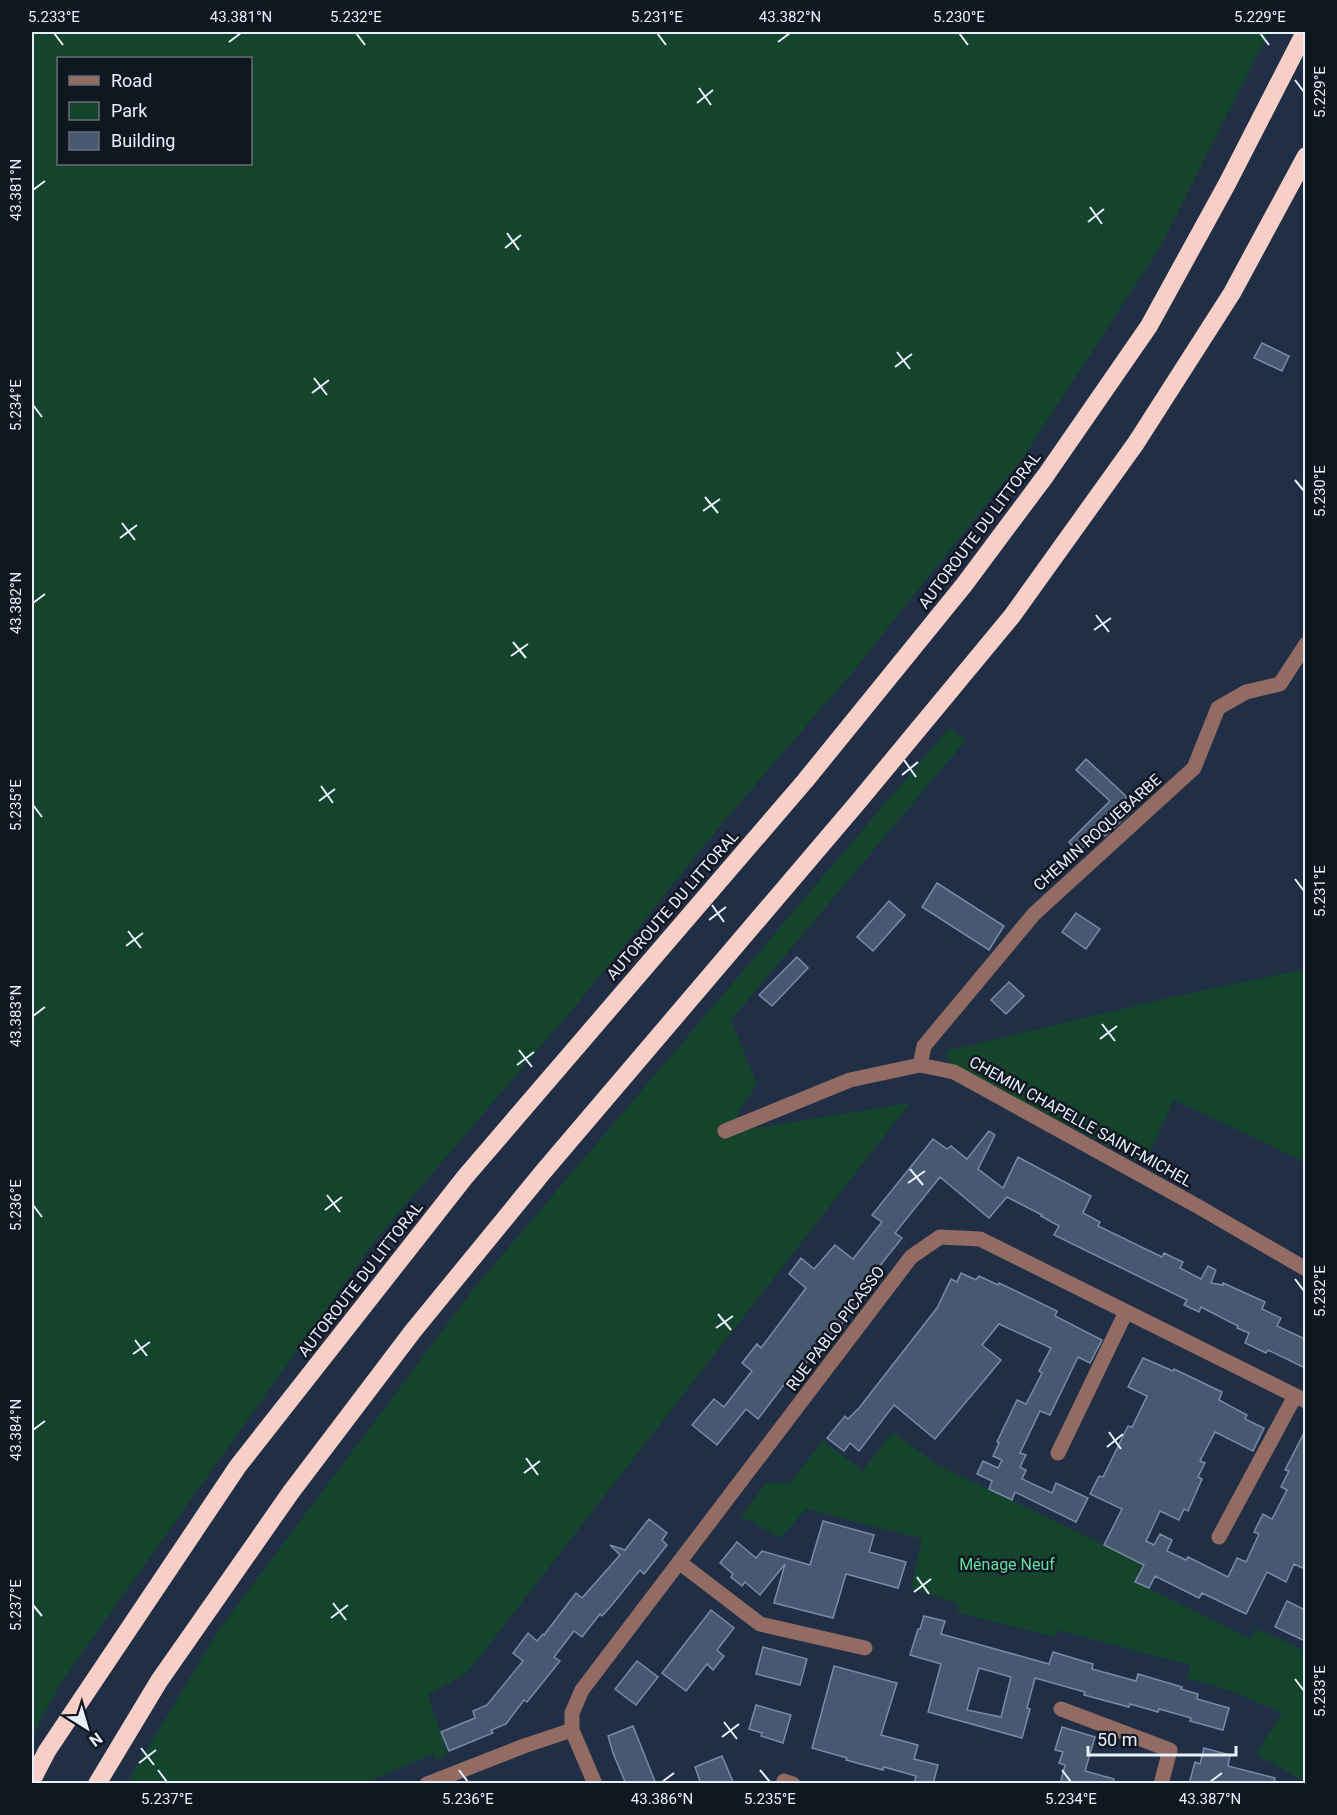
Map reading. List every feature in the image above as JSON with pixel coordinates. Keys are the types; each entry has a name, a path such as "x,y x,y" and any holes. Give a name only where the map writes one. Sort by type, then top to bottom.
{"highway":[{"name":"AUTOROUTE DU LITTORAL","path":"32,1780 48,1750 245,1456 465,1177 805,781 964,585 1046,475 1149,326 1227,184 1305,32"},
{"path":"97,1784 159,1681 291,1492 413,1331 543,1172 858,802 1012,616 1149,423 1232,293 1305,156"}],"street":[{"name":"CHEMIN ROQUEBARBE","path":"920,1065 924,1046 1034,914 1194,768 1218,708 1246,692 1280,684 1305,644"},
{"name":"CHEMIN CHAPELLE SAINT-MICHEL","path":"725,1131 850,1080 920,1065 954,1072 1199,1207 1305,1269"},
{"name":"RUE PABLO PICASSO","path":"572,1730 572,1713 582,1690 911,1257 940,1237 980,1239 1300,1399"},
{"path":"1058,1453 1126,1312"},
{"path":"1218,1537 1300,1399"},
{"path":"679,1562 760,1624 866,1648"},
{"path":"1060,1709 1170,1750 1161,1784"},
{"path":"428,1784 524,1746 572,1730 595,1784"}],"green space":[{"path":"32,32 1269,32 1161,246 1022,459 852,673 724,821 578,1003 377,1238 60,1684 32,1737"},
{"path":"949,728 966,740 731,1020 757,1084 737,1114 744,1130 910,1103 467,1673 428,1695 448,1755 436,1760 433,1754 365,1783 126,1784 218,1631 475,1287"},
{"path":"1305,969 1305,1162 1174,1100 1144,1165 948,1062 946,1051 1172,997"},
{"name":"Ménage Neuf","path":"893,1432 936,1464 1146,1565 1135,1582 1251,1639 1256,1628 1305,1651 1305,1782 1256,1754 1282,1713 1234,1692 1186,1678 1190,1665 1057,1630 1054,1637 958,1613 959,1604 911,1588 922,1539 806,1509 780,1538 741,1516 766,1483 790,1483 823,1440 862,1471"}],"building":[{"path":"1262,343 1289,356 1282,371 1254,358"},
{"path":"1086,759 1127,797 1119,806 1128,815 1105,836 1101,831 1078,852 1069,842 1110,801 1076,770"},
{"path":"937,883 1004,926 989,950 922,907"},
{"path":"889,901 905,915 873,951 857,937"},
{"path":"1076,913 1100,929 1086,949 1062,932"},
{"path":"797,957 808,968 772,1006 759,995"},
{"path":"1009,982 1024,996 1006,1014 991,1000"},
{"path":"989,1131 995,1135 978,1169 1003,1188 1018,1157 1091,1196 1083,1213 1100,1222 1098,1226 1162,1257 1164,1253 1183,1262 1180,1268 1201,1279 1208,1266 1216,1270 1211,1283 1223,1285 1223,1283 1265,1302 1262,1309 1281,1318 1277,1326 1305,1339 1305,1368 1268,1350 1266,1353 1245,1343 1249,1333 1237,1328 1238,1326 1201,1307 1199,1312 1184,1305 1187,1300 1054,1235 1059,1226 1042,1215 1007,1197 989,1218 940,1177 895,1233 902,1238 867,1282 872,1286 834,1334 832,1332 810,1356 789,1384 786,1382 758,1419 746,1409 717,1445 692,1425 714,1399 724,1407 752,1371 742,1363 757,1344 761,1348 806,1288 789,1274 801,1258 814,1269 835,1245 853,1259 882,1222 872,1215 933,1139 947,1149 951,1146 967,1159"},
{"path":"961,1273 976,1280 979,1276 998,1285 999,1283 1057,1311 1055,1316 1102,1340 1090,1363 1078,1357 1050,1415 1040,1411 1020,1453 1026,1455 1020,1467 1026,1470 1022,1479 1052,1493 1056,1483 1088,1498 1076,1522 1015,1492 1012,1500 989,1489 992,1481 977,1474 983,1461 998,1468 1002,1460 993,1456 999,1443 997,1442 1017,1400 1026,1404 1042,1373 1039,1371 1051,1348 999,1324 982,1345 1001,1360 935,1439 894,1405 859,1451 850,1443 844,1451 827,1438 845,1416 848,1419 859,1408 937,1308 951,1279 957,1282"},
{"path":"1143,1358 1173,1371 1174,1369 1222,1392 1219,1400 1247,1415 1245,1419 1264,1428 1253,1451 1215,1432 1200,1461 1205,1463 1198,1477 1202,1479 1188,1511 1184,1509 1179,1520 1160,1511 1146,1541 1154,1545 1160,1534 1172,1540 1167,1551 1186,1560 1188,1557 1228,1577 1237,1558 1246,1562 1259,1534 1254,1532 1263,1514 1272,1519 1287,1490 1281,1487 1289,1471 1285,1470 1305,1431 1305,1569 1294,1564 1286,1582 1267,1572 1246,1614 1202,1593 1199,1598 1155,1576 1149,1588 1135,1582 1144,1565 1104,1545 1122,1509 1090,1494 1099,1476 1103,1477 1128,1426 1132,1427 1147,1396 1128,1387"},
{"path":"649,1519 667,1533 662,1540 667,1545 644,1574 640,1570 582,1637 574,1631 554,1657 560,1661 527,1702 524,1700 506,1724 491,1730 493,1733 449,1751 441,1732 475,1718 473,1711 487,1705 523,1661 513,1653 528,1633 537,1641 544,1635 576,1593 582,1598 620,1555 610,1545 625,1550"},
{"path":"823,1521 874,1535 869,1552 906,1562 898,1588 846,1574 833,1618 774,1603 785,1564 760,1595 745,1582 742,1586 720,1563 737,1542 756,1558 762,1551 810,1565"},
{"path":"1287,1601 1305,1610 1305,1641 1275,1627"},
{"path":"711,1610 734,1628 717,1650 724,1656 713,1670 707,1664 686,1691 662,1673"},
{"path":"924,1616 945,1621 941,1634 1049,1664 1053,1652 1093,1664 1092,1669 1136,1681 1138,1674 1182,1687 1181,1689 1198,1694 1197,1699 1229,1708 1223,1730 1159,1709 1158,1712 1130,1704 1129,1707 1084,1695 1085,1692 1035,1678 1022,1738 928,1712 941,1664 910,1655 918,1629 920,1629","holes":["979,1668 1011,1677 1001,1717 967,1710"]},
{"path":"763,1647 807,1659 800,1685 756,1674"},
{"path":"637,1661 658,1677 636,1705 615,1689"},
{"path":"834,1666 897,1683 881,1735 918,1745 914,1759 938,1765 933,1784 914,1784 916,1776 884,1767 883,1770 812,1748"},
{"path":"756,1705 791,1715 783,1743 761,1736 762,1733 749,1729"},
{"path":"633,1726 656,1784 626,1784 613,1753 608,1736"},
{"path":"1062,1727 1095,1737 1085,1771 1114,1779 1113,1784 1060,1784 1065,1765 1059,1763 1063,1752 1055,1750"},
{"path":"1204,1748 1230,1755 1228,1766 1275,1778 1274,1784 1189,1784 1195,1762 1200,1764"},
{"path":"722,1756 734,1784 701,1784 695,1767"}]}
